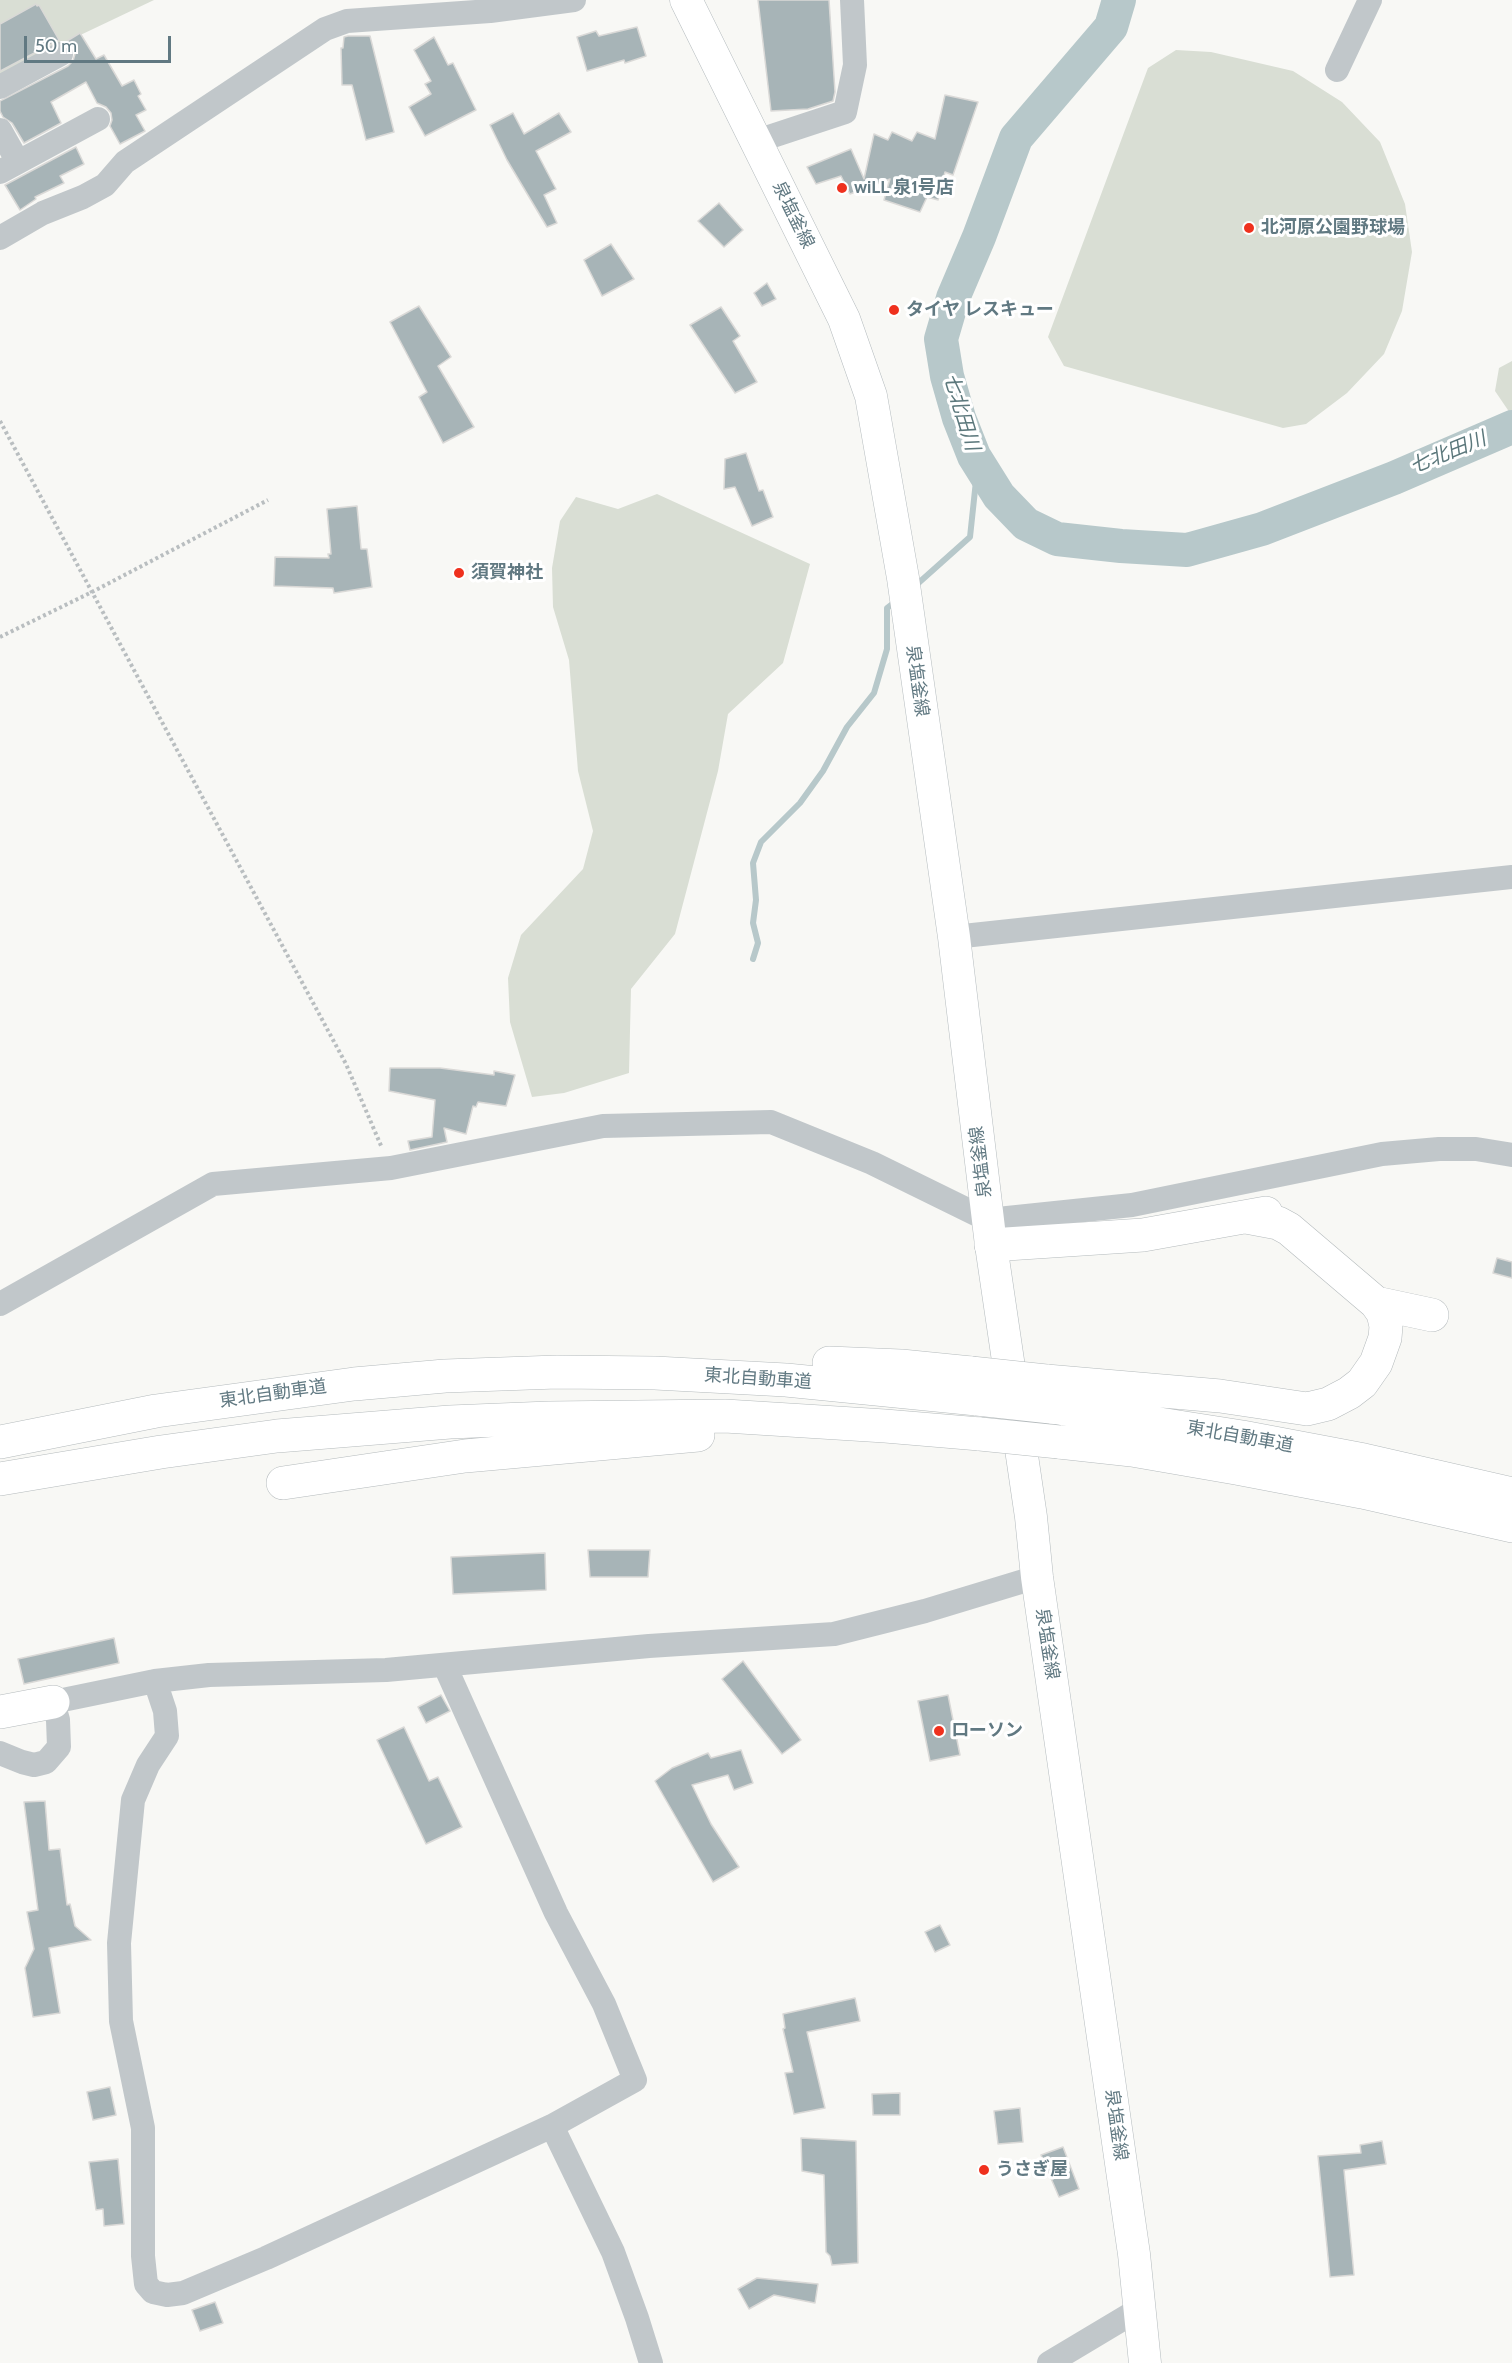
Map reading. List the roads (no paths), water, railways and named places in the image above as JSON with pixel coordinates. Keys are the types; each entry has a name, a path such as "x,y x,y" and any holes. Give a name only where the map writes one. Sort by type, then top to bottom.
{"highway":[{"path":"989,1232 1143,1235 1246,1217 1278,1223 1387,1299 1432,1315"},
{"path":"1049,1394 1220,1396 1306,1409 1328,1404 1349,1393 1370,1374 1385,1338 1386,1326 1383,1313 1387,1299"},
{"name":"東北自動車道","path":"0,1442 156,1411 354,1384 445,1376 557,1372 656,1373 974,1386 1049,1394 1242,1437 1364,1460 1512,1494"},
{"name":"東北自動車道","path":"0,1479 161,1452 277,1436 450,1422 549,1418 725,1416 885,1426 1132,1450 1362,1492 1512,1526"},
{"path":"283,1483 465,1456 727,1432 885,1426"},
{"path":"0,1712 53,1702"}],"main road":[{"name":"泉塩釜線","path":"686,0 844,319 871,396 903,578 954,937 989,1232 1141,2308 1145,2363"}],"street":[{"path":"0,238 43,213 83,197 105,185 134,156 325,29 347,21 490,11 574,0"},
{"path":"757,141 845,112 855,66 852,0"},
{"path":"1337,70 1370,0"},
{"path":"0,87 61,54"},
{"path":"0,130 9,167 98,119"},
{"path":"954,937 1512,877"},
{"path":"0,1304 213,1184 391,1168 603,1126 771,1122 872,1163 989,1232 1382,1154 1439,1149 1476,1149 1512,1155"},
{"path":"0,1753 34,1765 45,1762 60,1748 53,1702 155,1682 209,1675 445,1666 649,1646 834,1634 925,1611 1037,1577"},
{"path":"155,1682 165,1711 167,1736 148,1765 133,1800 119,1943 121,2021 143,2128 142,2256 146,2284 153,2292 167,2295 183,2293 266,2258 552,2126 635,2080 604,2004 556,1913 445,1666"},
{"path":"552,2126 613,2252 638,2318 651,2363"},
{"path":"1049,2363 1141,2308"}],"waterway":[{"name":"七北田川","path":"1119,0 1111,27 1016,138 979,237 953,298 941,339 947,376 959,418 974,456 999,496 1026,524 1057,539 1187,550 1262,529 1394,478 1512,427"},
{"path":"914,587 970,537 978,462"},
{"path":"753,959 758,943 753,923 756,900 753,863 761,842 800,803 823,771 847,727 874,693 887,649 887,608 896,601"}],"place":[{"name":"wiLL 泉1号店","path":"842,188"},
{"name":"北河原公園野球場","path":"1249,228"},
{"name":"タイヤ レスキュー","path":"894,310"},
{"name":"須賀神社","path":"459,573"},
{"name":"ローソン","path":"939,1731"},
{"name":"うさぎ屋","path":"984,2170"}]}
